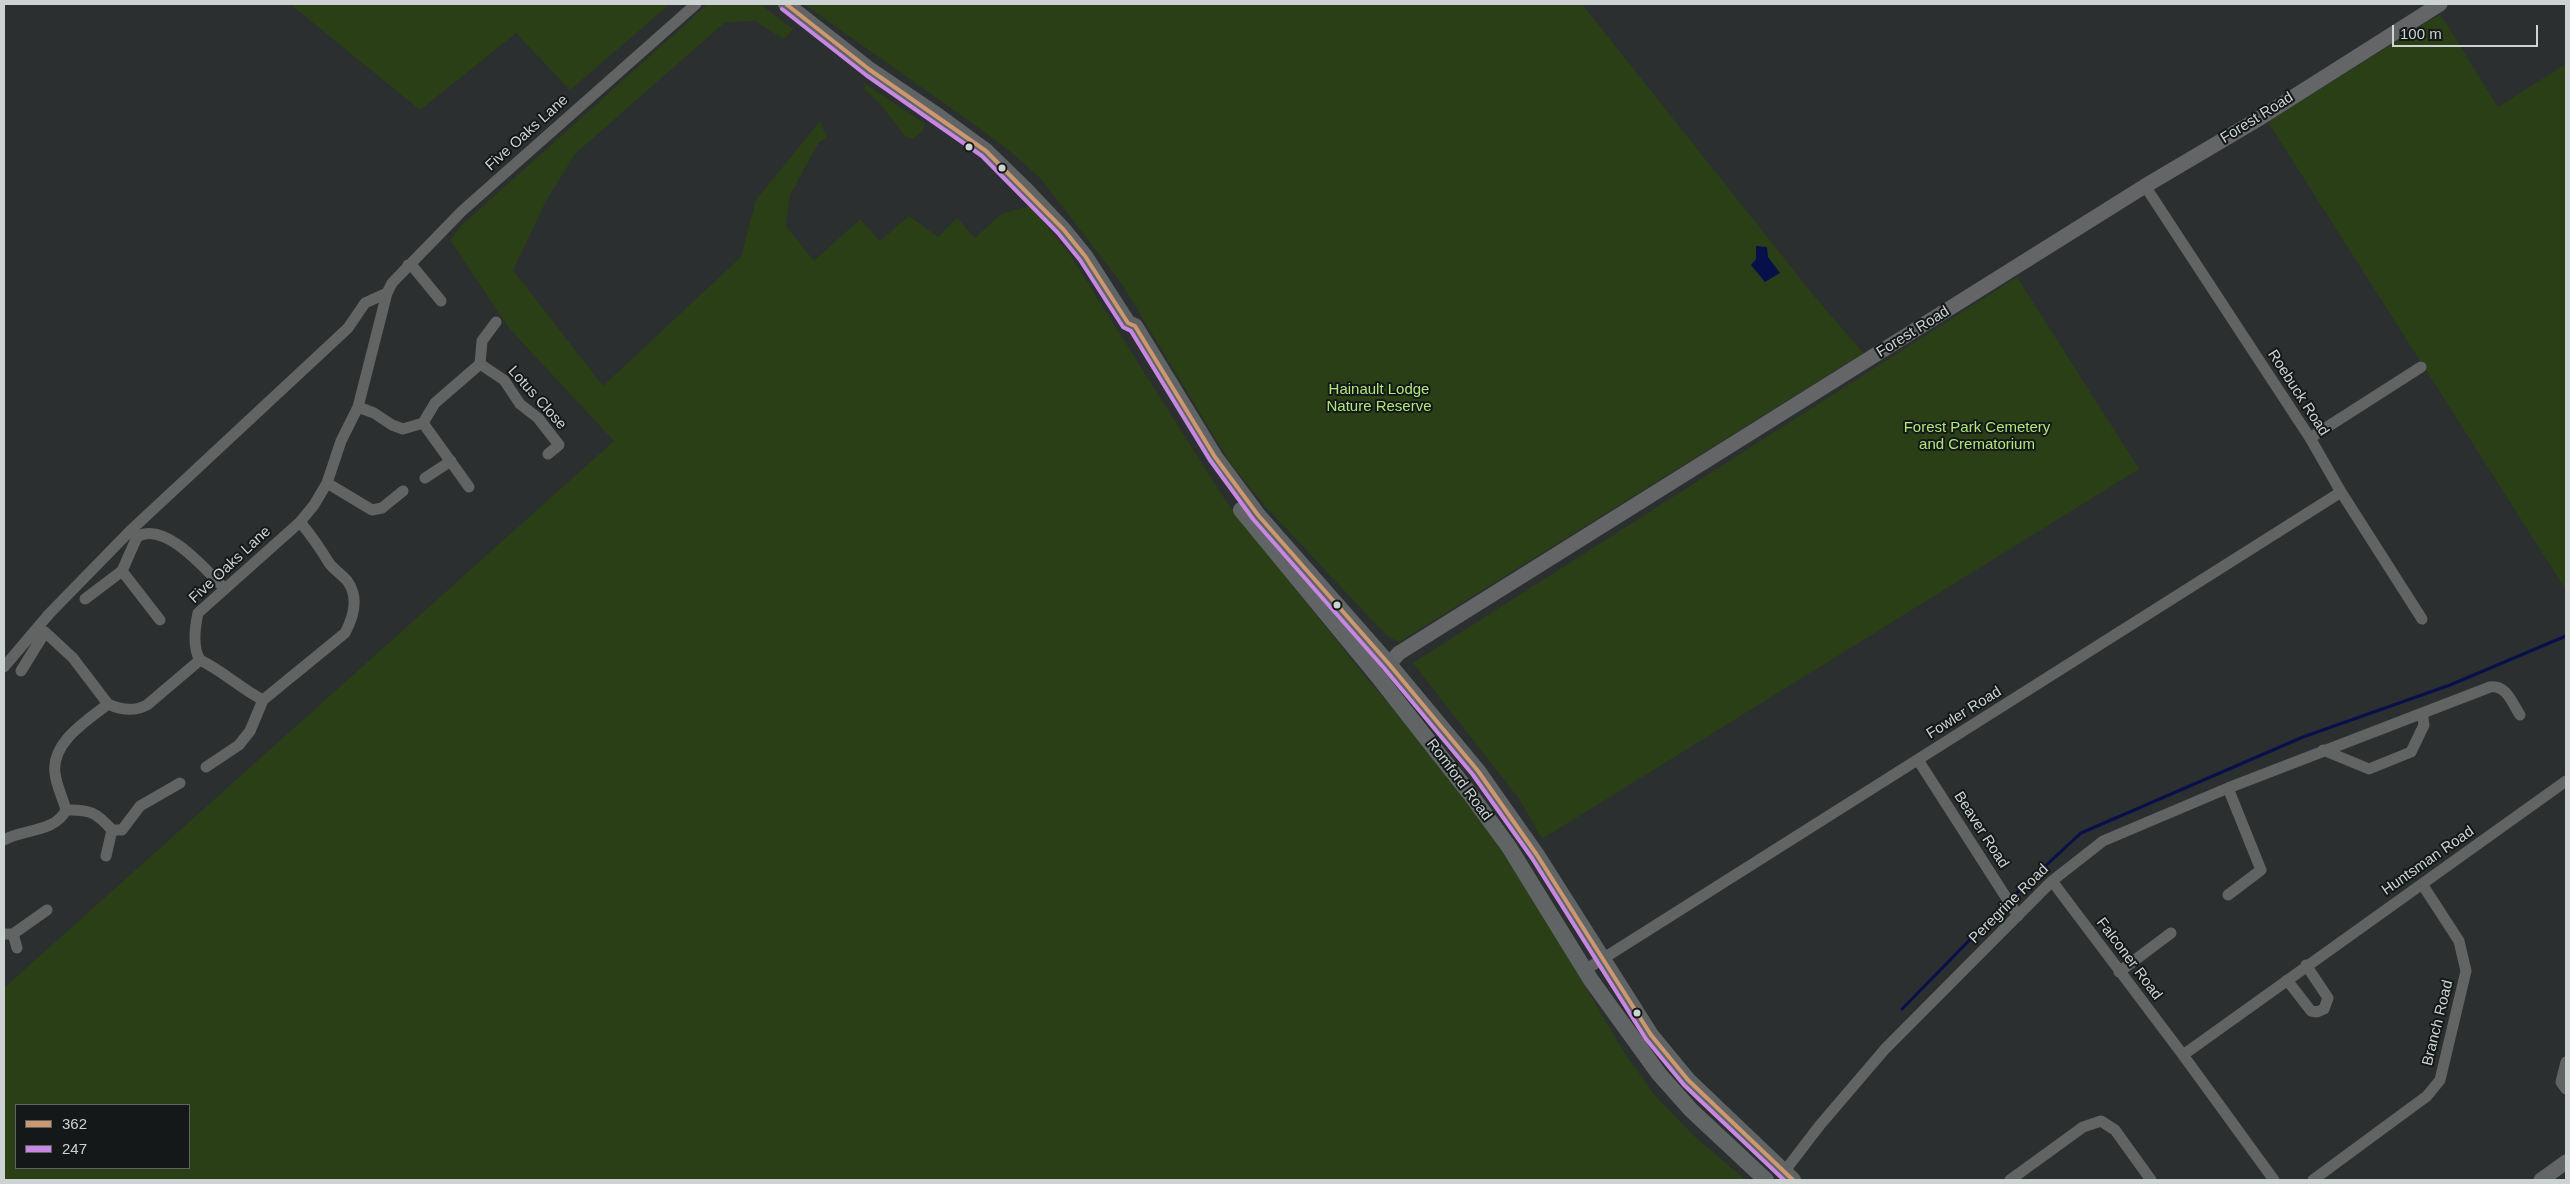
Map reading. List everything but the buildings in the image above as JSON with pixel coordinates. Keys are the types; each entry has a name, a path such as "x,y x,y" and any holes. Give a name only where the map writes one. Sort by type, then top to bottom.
{"main road":[{"name":"Romford Road","path":"786,4 870,70 986,151 1063,229 1085,256 1128,323 1128,328 1203,454 1249,521 1380,679 1509,847 1585,970 1659,1074 1691,1110 1766,1180"},
{"name":"Romford Road","path":"1128,323 1135,326 1215,457 1258,515 1389,664 1478,771 1537,856 1651,1036 1705,1098 1788,1176"}],"street":[{"name":"Five Oaks Lane","path":"200,660 196,654 195,625 198,613 300,522 314,505 327,483 341,441 358,407 387,293 392,283 462,211 696,4"},
{"name":"Forest Road","path":"1389,664 1408,648 2145,186 2260,118 2440,4"},
{"name":"Roebuck Road","path":"2145,186 2310,438 2341,492 2422,619"},
{"path":"408,265 414,268 441,301"},
{"name":"Five Oaks Lane","path":"4,667 49,614 130,531 348,328 365,304 387,293"},
{"path":"358,407 374,412 392,425 403,429 423,423 435,403 480,364 482,341 496,322"},
{"name":"Lotus Close","path":"480,364 504,380 520,404 538,418 559,445 548,454"},
{"path":"2310,438 2421,367"},
{"path":"423,423 469,487"},
{"path":"425,478 450,460"},
{"path":"327,483 372,510 382,508 403,491"},
{"name":"Fowler Road","path":"1585,970 2341,492"},
{"path":"206,767 239,745 250,731 263,700 346,633 353,618 354,596 348,582 330,565 314,538 300,522"},
{"path":"85,599 122,571 137,538 143,534 154,534 190,553 225,589"},
{"path":"122,571 160,620"},
{"path":"20,671 45,632 73,658 108,704 126,710 139,709 160,696 200,660 221,670 240,687 263,700"},
{"name":"Peregrine Road","path":"1788,1176 1820,1125 1885,1049 2052,881 2103,841 2323,750 2496,686 2504,690 2520,714"},
{"path":"5,835 49,826 63,817 66,810 55,773 56,756 69,736 108,704"},
{"path":"2323,750 2369,769 2411,752 2424,725 2422,713"},
{"name":"Beaver Road","path":"1918,760 2018,916"},
{"name":"Huntsman Road","path":"2183,1055 2306,965 2566,781"},
{"path":"66,810 81,810 99,816 112,830 122,830 140,806 180,783"},
{"path":"2228,788 2261,870 2228,895"},
{"path":"106,856 112,830"},
{"name":"Falconer Road","path":"2052,881 2183,1055"},
{"name":"Branch Road","path":"2313,1180 2427,1096 2440,1080 2466,971 2459,941 2422,884"},
{"path":"17,948 8,934 47,910"},
{"path":"2119,972 2171,933"},
{"path":"2286,980 2311,1011 2317,1012 2324,1009 2328,998 2306,965"},
{"path":"2183,1055 2274,1180"},
{"path":"2566,1062 2561,1082 2566,1089"},
{"path":"2010,1180 2083,1127 2101,1120 2115,1130 2151,1180"},
{"path":"2541,1180 2566,1162"}],"green space":[{"path":"290,4 670,4 570,90 516,33 420,110"},
{"path":"708,4 760,4 793,29 784,39 755,21 725,22 575,154 546,201 513,270 603,386 741,257 756,200 820,121 827,138 819,142 790,195 786,226 814,261 860,219 880,241 909,216 938,237 957,218 975,238 1001,214 1030,206 1070,255 1225,500 1364,675 1428,750 1491,835 1544,917 1624,1052 1656,1097 1696,1138 1746,1180 4,1180 4,988 614,441 509,328 450,240 463,224"},
{"name":"Hainault Lodge Nature Reserve","path":"804,4 1582,4 1814,296 1863,353 1399,642 1386,635 1265,506 1229,461 1122,284 1041,179 1011,152 979,128"},
{"path":"2440,14 2498,107 2566,64 2566,590 2268,122"},
{"path":"864,83 925,124 923,130 913,139 906,137 880,104 865,90"},
{"name":"Forest Park Cemetery and Crematorium","path":"2017,277 2139,469 1542,839 1520,800 1413,663"}],"shaded area":[{"path":"1756,246 1767,247 1768,257 1780,273 1765,282 1751,265 1756,259"}],"waterway":[{"path":"2013,896 2081,833 2303,737 2450,685 2566,636"},
{"path":"1902,1009 2001,908"}],"transit line":[{"name":"362","path":"786,4 870,70 986,151 1063,229 1085,256 1128,323 1135,326 1215,457 1258,515 1389,664 1478,771 1537,855 1651,1035 1688,1080 1793,1180"},
{"name":"247","path":"782,9 866,75 982,156 1058,233 1080,260 1123,327 1131,331 1210,460 1253,519 1384,668 1473,775 1532,858 1646,1039 1684,1085 1784,1180"}]}
